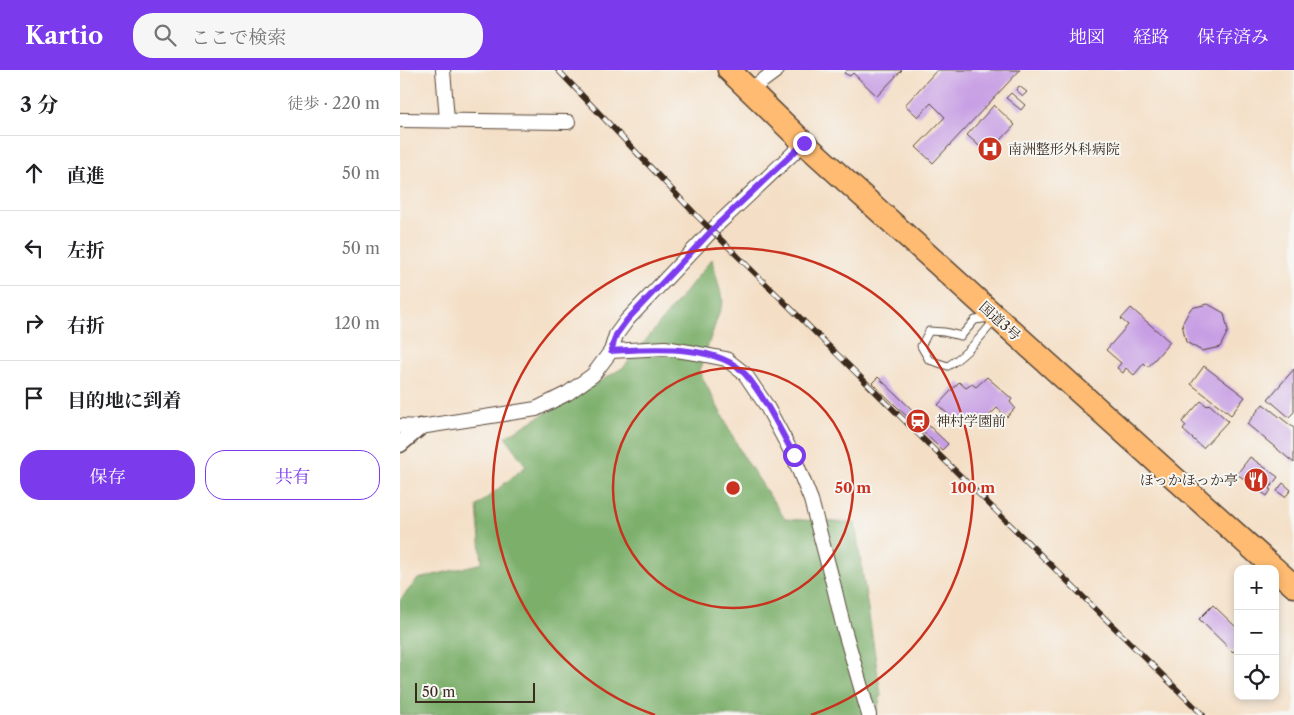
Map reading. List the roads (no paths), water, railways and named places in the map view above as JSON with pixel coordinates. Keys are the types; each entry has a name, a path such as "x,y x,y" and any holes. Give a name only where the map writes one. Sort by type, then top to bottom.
{"highway":[{"name":"国道3号","path":"729,70 804,143 1271,565"},
{"name":"国道3号","path":"1279,573 1294,586"}],"street":[{"path":"443,70 447,120"},
{"path":"750,90 777,70"},
{"path":"400,120 568,122"},
{"path":"400,426 420,427 536,409 568,393 594,375 611,351 616,335 627,320 718,224 804,143"},
{"path":"611,351 665,348 695,352 726,359 745,374 766,405 794,455 811,500 844,630 870,715"},
{"path":"400,444 420,427"}],"lane":[{"path":"997,317 981,338 960,358 948,366 929,360 921,346 930,331 961,336 975,320 997,317"}],"railway":[{"path":"558,70 697,216 1203,715"}],"place":[{"name":"南洲整形外科病院","path":"990,149"},
{"name":"神村学園前","path":"918,421"},
{"name":"ほっかほっか亭","path":"1256,480"}]}
